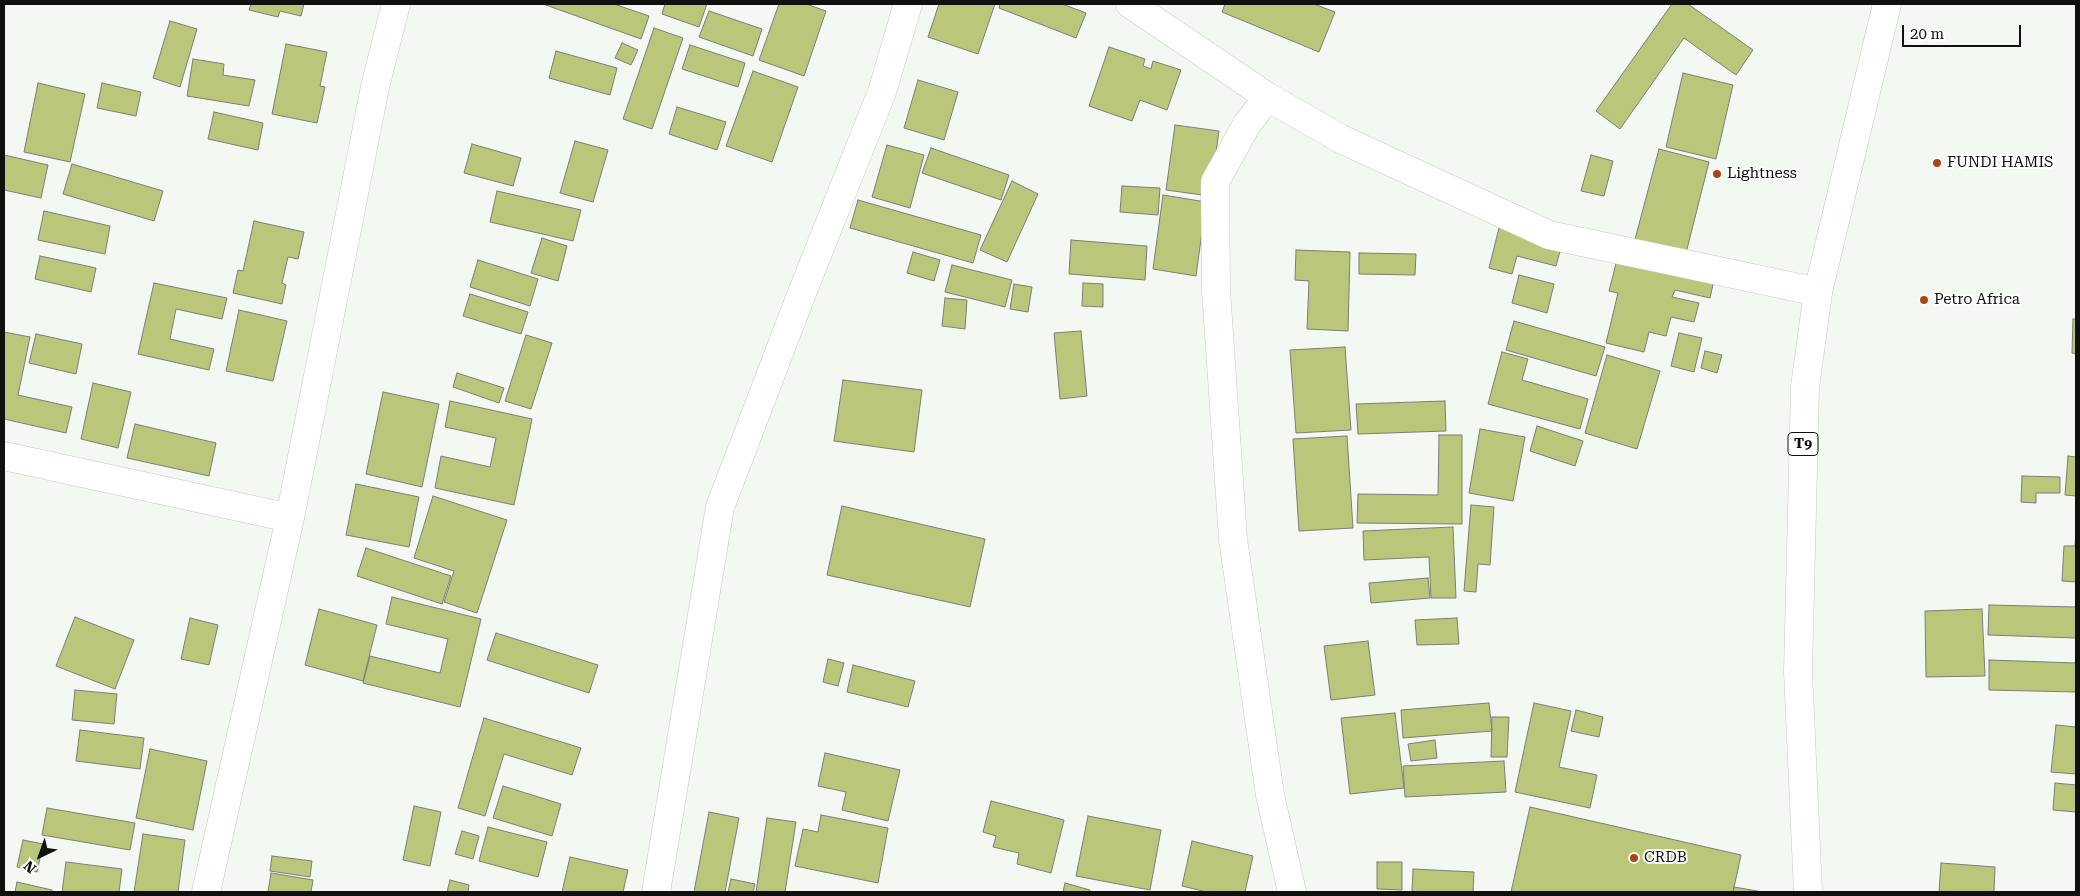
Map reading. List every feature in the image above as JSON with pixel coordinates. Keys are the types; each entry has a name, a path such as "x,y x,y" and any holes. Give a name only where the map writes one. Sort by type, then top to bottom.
{"main road":[{"path":"206,892 290,518 375,87 396,4"},
{"path":"656,892 720,507 882,92 908,4"},
{"path":"1130,4 1268,97 1341,139 1550,235 1818,292"},
{"name":"T9","path":"1808,892 1798,672 1805,386 1818,292 1887,4"},
{"path":"1268,97 1247,124 1215,182 1216,290 1233,539 1270,795 1292,892"},
{"path":"4,456 290,518"}],"building":[{"path":"251,4 304,4 301,16 280,11 278,17 249,10"},
{"path":"543,4 614,4 649,16 641,39"},
{"path":"665,4 707,4 699,27 662,14"},
{"path":"779,4 806,4 826,11 804,76 759,60"},
{"path":"939,4 995,4 978,54 928,37"},
{"path":"1000,4 1062,4 1086,13 1076,38 999,8"},
{"path":"1225,4 1314,4 1335,12 1319,52 1222,12"},
{"path":"1672,4 1688,4 1753,50 1736,75 1684,38 1620,129 1596,111"},
{"path":"709,11 762,29 753,56 699,37"},
{"path":"170,21 197,29 180,87 153,78"},
{"path":"654,28 683,38 652,129 623,119"},
{"path":"622,43 638,50 631,65 615,58"},
{"path":"286,44 327,52 320,86 325,87 317,123 272,114"},
{"path":"690,45 745,63 738,87 682,69"},
{"path":"1109,47 1145,59 1143,66 1151,69 1153,61 1181,70 1167,110 1140,100 1132,121 1089,106"},
{"path":"556,51 617,68 610,95 549,78"},
{"path":"193,59 224,64 223,75 255,80 249,106 187,96"},
{"path":"753,71 798,87 772,162 726,146"},
{"path":"1683,73 1733,85 1716,159 1666,147"},
{"path":"918,80 958,92 944,140 904,128"},
{"path":"38,83 85,94 70,162 24,152"},
{"path":"102,83 141,92 136,116 97,108"},
{"path":"677,107 726,122 717,150 669,134"},
{"path":"214,112 263,123 258,150 208,139"},
{"path":"1175,125 1219,131 1210,196 1166,190"},
{"path":"575,141 608,150 593,202 560,193"},
{"path":"472,144 521,158 513,186 464,173"},
{"path":"887,145 924,155 910,208 872,197"},
{"path":"931,148 1009,175 1001,200 922,173"},
{"path":"1659,149 1709,162 1685,257 1634,243"},
{"path":"4,155 48,165 41,198 4,190"},
{"path":"1591,155 1613,161 1604,196 1581,191"},
{"path":"72,164 163,191 154,221 63,194"},
{"path":"1012,181 1038,194 1007,262 980,250"},
{"path":"1122,186 1160,188 1158,215 1120,212"},
{"path":"497,191 581,210 573,241 490,222"},
{"path":"1163,195 1206,202 1196,276 1153,269"},
{"path":"858,200 981,235 973,263 850,228"},
{"path":"44,211 110,226 105,254 38,240"},
{"path":"254,221 304,232 298,259 288,257 282,283 286,285 282,304 233,293 238,270 243,271"},
{"path":"1500,224 1563,240 1556,266 1517,256 1512,274 1489,268"},
{"path":"542,238 567,246 558,281 531,273"},
{"path":"1071,240 1147,246 1145,280 1069,274"},
{"path":"1296,250 1350,252 1348,331 1307,329 1309,281 1295,280"},
{"path":"913,252 940,260 934,281 907,273"},
{"path":"1359,253 1416,254 1415,275 1359,274"},
{"path":"40,256 96,268 91,292 35,279"},
{"path":"1618,256 1714,280 1710,298 1675,290 1672,297 1699,303 1694,322 1671,317 1666,336 1649,332 1644,352 1606,343 1618,293 1609,291"},
{"path":"478,260 538,279 530,306 470,287"},
{"path":"952,265 1012,280 1005,307 945,292"},
{"path":"1519,275 1554,284 1547,313 1512,303"},
{"path":"154,283 227,298 222,319 176,309 170,339 214,349 209,370 138,354"},
{"path":"1083,283 1103,284 1103,307 1082,306"},
{"path":"1014,284 1032,287 1028,312 1010,309"},
{"path":"470,294 528,312 521,334 463,316"},
{"path":"945,298 967,300 965,329 942,326"},
{"path":"239,310 287,321 273,381 226,371"},
{"path":"2073,319 2076,319 2076,354 2072,353"},
{"path":"1514,321 1605,347 1596,376 1506,350"},
{"path":"1081,331 1087,396 1060,399 1054,333"},
{"path":"4,332 30,337 18,395 72,407 66,433 4,419"},
{"path":"1679,333 1702,338 1694,372 1671,366"},
{"path":"36,334 82,344 76,374 29,363"},
{"path":"526,335 552,343 531,409 505,401"},
{"path":"1345,347 1351,430 1296,433 1290,350"},
{"path":"1705,351 1722,355 1717,373 1701,368"},
{"path":"1502,352 1528,359 1522,380 1588,399 1580,429 1488,404"},
{"path":"1607,355 1660,371 1637,449 1585,433"},
{"path":"457,373 504,388 499,403 453,387"},
{"path":"843,380 922,390 914,452 834,441"},
{"path":"93,383 131,392 118,448 81,439"},
{"path":"383,392 439,404 422,487 366,474"},
{"path":"450,401 532,419 514,505 435,488 441,456 490,467 496,438 445,427"},
{"path":"1445,401 1446,431 1358,434 1356,404"},
{"path":"135,424 216,443 209,476 127,458"},
{"path":"1537,426 1583,441 1575,466 1530,451"},
{"path":"1480,429 1525,437 1513,501 1469,493"},
{"path":"1439,435 1462,435 1462,524 1357,523 1358,494 1438,495"},
{"path":"1347,436 1353,528 1299,531 1293,439"},
{"path":"2068,456 2076,457 2076,496 2065,495"},
{"path":"2022,476 2060,477 2060,493 2036,493 2036,503 2021,502"},
{"path":"356,484 419,497 409,547 346,535"},
{"path":"433,496 507,520 477,613 444,602 454,571 414,558"},
{"path":"1471,505 1494,507 1490,565 1478,564 1476,592 1464,591"},
{"path":"842,506 985,539 970,607 827,575"},
{"path":"1453,527 1456,598 1431,598 1429,557 1364,560 1363,531"},
{"path":"2076,530 2076,582 2062,581 2064,546 2075,546"},
{"path":"366,548 451,576 442,604 357,576"},
{"path":"1428,578 1430,598 1371,603 1369,583"},
{"path":"392,597 481,619 460,707 363,683 370,656 440,673 448,639 386,624"},
{"path":"1989,605 2076,607 2076,638 1988,635"},
{"path":"319,609 377,625 363,681 305,665"},
{"path":"1982,609 1985,676 1926,677 1925,611"},
{"path":"75,617 134,640 115,689 56,666"},
{"path":"190,618 218,625 209,665 181,659"},
{"path":"1457,618 1459,644 1417,645 1415,620"},
{"path":"496,633 598,665 589,693 487,660"},
{"path":"1368,641 1375,695 1331,700 1324,646"},
{"path":"828,659 844,663 838,686 823,682"},
{"path":"1989,660 2076,663 2076,692 1989,690"},
{"path":"853,665 915,681 908,707 847,692"},
{"path":"75,690 117,694 114,724 72,720"},
{"path":"1489,703 1492,731 1403,738 1401,710"},
{"path":"1534,703 1571,711 1559,767 1597,775 1590,808 1515,792"},
{"path":"1576,710 1603,717 1599,737 1571,731"},
{"path":"1395,713 1404,788 1350,794 1341,718"},
{"path":"1492,717 1509,717 1507,757 1491,757"},
{"path":"484,718 581,748 572,775 504,754 485,816 458,808"},
{"path":"2056,725 2076,727 2076,774 2051,772"},
{"path":"80,730 144,738 140,769 76,761"},
{"path":"1435,740 1437,758 1411,761 1408,744"},
{"path":"150,749 207,761 193,830 136,818"},
{"path":"825,753 900,770 888,821 842,810 846,792 818,786"},
{"path":"1504,761 1506,792 1405,797 1403,766"},
{"path":"2055,783 2076,785 2076,812 2053,810"},
{"path":"503,786 561,804 552,836 493,818"},
{"path":"991,801 1064,820 1051,873 1017,864 1019,853 993,847 996,836 983,832"},
{"path":"414,806 441,812 430,866 403,860"},
{"path":"1530,807 1741,855 1733,892 1511,892"},
{"path":"47,808 135,823 130,850 42,835"},
{"path":"709,812 739,818 725,892 694,892"},
{"path":"821,815 888,828 878,883 795,866 803,829 818,832"},
{"path":"1088,816 1161,830 1150,890 1076,876"},
{"path":"767,818 796,822 785,892 756,892"},
{"path":"488,827 547,842 538,877 479,861"},
{"path":"462,831 479,836 473,859 455,854"},
{"path":"143,834 185,840 178,892 134,892"},
{"path":"23,840 43,844 37,872 17,867"},
{"path":"1192,841 1253,856 1245,892 1207,892 1182,886"},
{"path":"272,856 312,861 310,877 270,871"},
{"path":"570,857 628,870 623,892 562,892"},
{"path":"66,862 122,869 119,892 62,892"},
{"path":"1377,862 1402,862 1402,890 1377,889"},
{"path":"1941,863 1995,867 1994,892 1939,892"},
{"path":"1413,869 1474,872 1473,892 1412,892"},
{"path":"271,873 313,880 311,892 268,892"},
{"path":"731,879 755,884 753,892 728,892"},
{"path":"450,880 469,885 468,892 447,892"},
{"path":"17,882 52,890 52,892 15,892"},
{"path":"1065,883 1090,890 1089,892 1063,892"},
{"path":"1734,887 1763,892 1733,892"}],"place":[{"name":"FUNDI HAMIS","path":"1937,163"},
{"name":"Lightness","path":"1717,174"},
{"name":"Petro Africa","path":"1924,300"},
{"name":"CRDB","path":"1634,858"}]}
